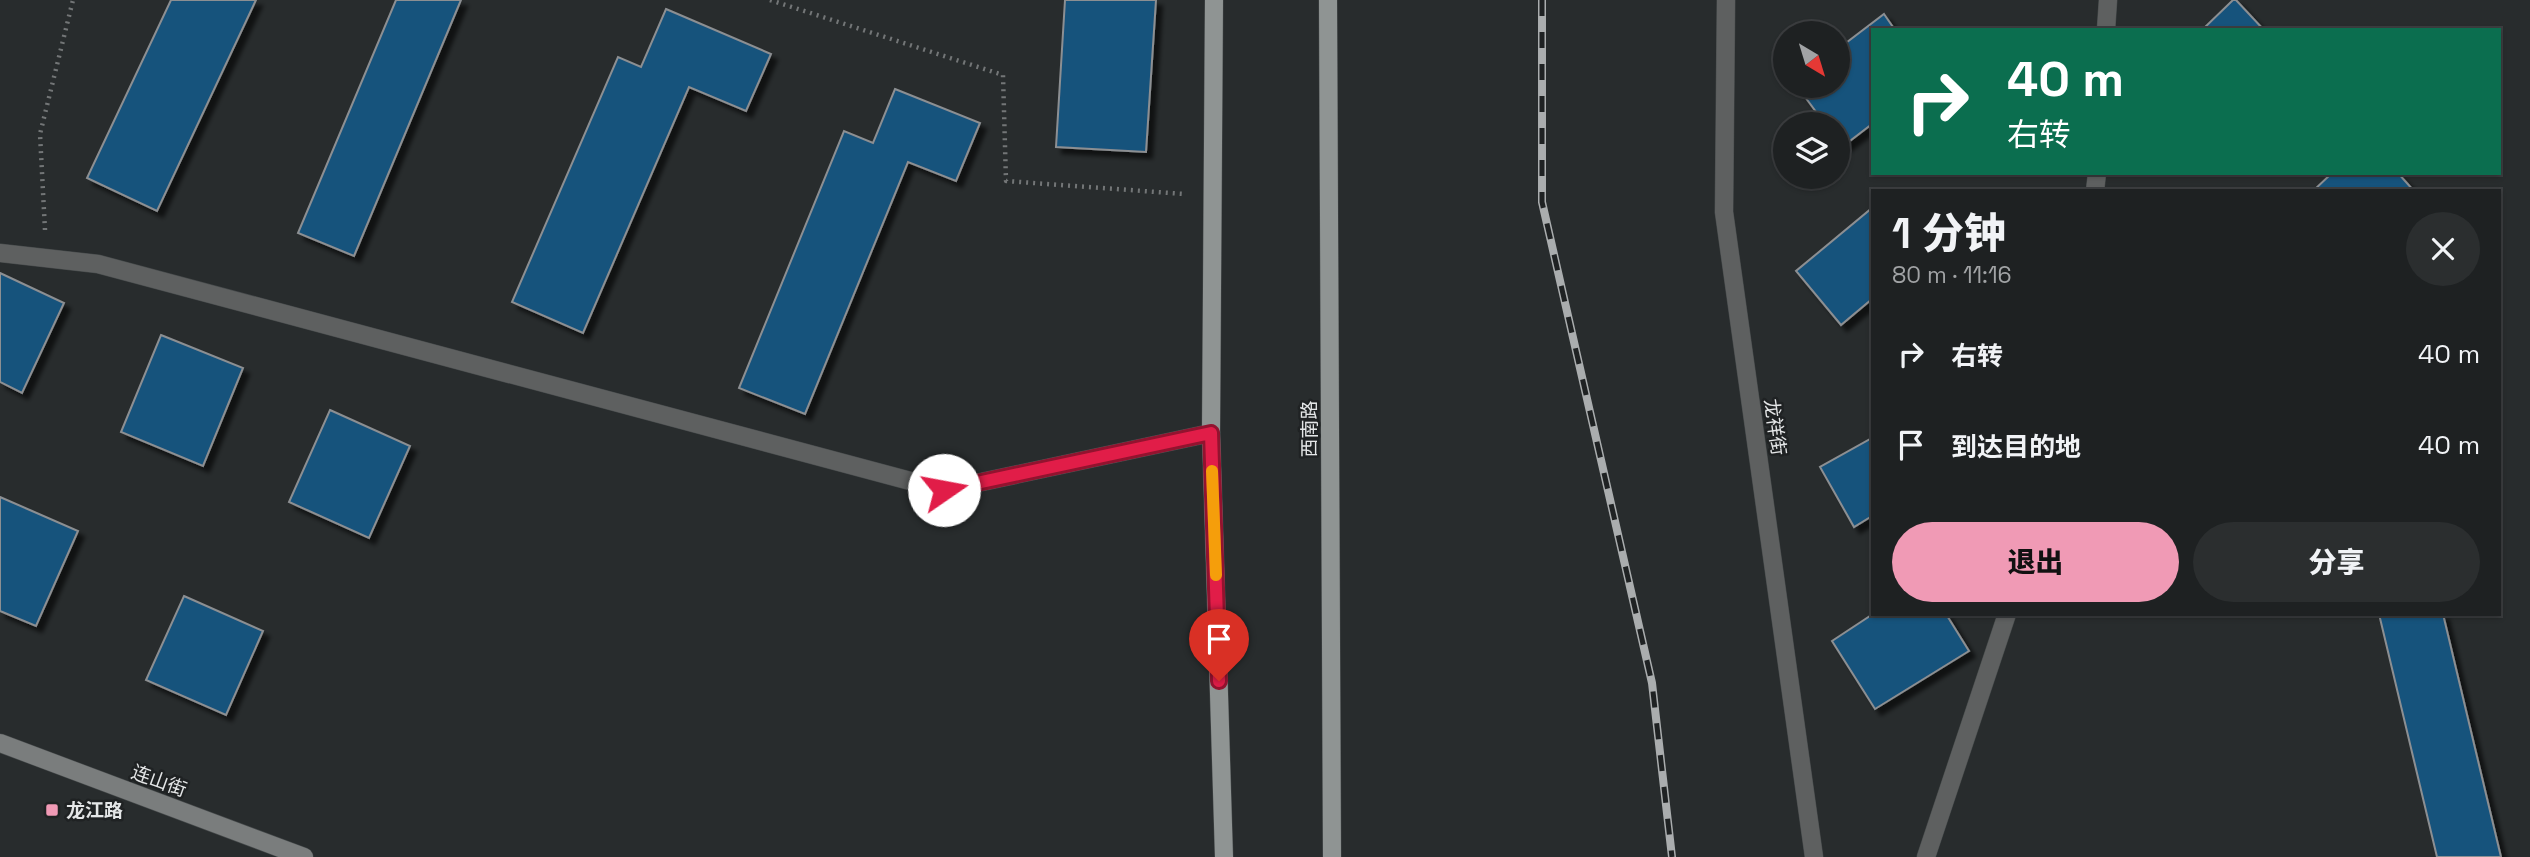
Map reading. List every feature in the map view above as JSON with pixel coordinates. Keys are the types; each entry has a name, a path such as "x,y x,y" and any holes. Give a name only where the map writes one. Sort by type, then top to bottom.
{"main road":[{"path":"1214,0 1211,433 1224,857"},
{"name":"西南路","path":"1328,0 1332,857"}],"street":[{"name":"龙祥街","path":"1726,0 1724,212 1814,857"},
{"path":"2106,28 2108,0"},
{"path":"0,253 98,264 944,490 1211,433"},
{"path":"1926,857 2006,616"},
{"name":"连山街","path":"0,743 304,857"}],"path":[{"path":"46,259 40,134 73,0"},
{"path":"769,0 1003,75 1006,181 1213,196"}],"building":[{"path":"171,0 256,0 157,211 87,178"},
{"path":"396,0 461,0 354,256 298,233"},
{"path":"1065,0 1156,0 1146,152 1056,147"},
{"path":"2236,0 2262,28 2204,28"},
{"path":"666,9 771,54 746,111 689,87 583,333 512,302 618,57 641,67"},
{"path":"1884,14 1894,28 1871,28 1871,125 1850,141 1850,112 1816,112 1806,98 1850,98 1850,40"},
{"path":"895,89 980,123 956,181 908,162 805,414 739,388 844,131 873,143"},
{"path":"2330,175 2400,175 2412,189 2315,189"},
{"path":"1871,209 1871,300 1841,325 1796,271"},
{"path":"0,273 64,303 22,393 0,382"},
{"path":"161,335 243,368 203,466 121,432"},
{"path":"330,410 410,446 369,538 289,502"},
{"path":"1871,439 1871,517 1854,527 1820,467"},
{"path":"0,497 78,531 36,626 0,611"},
{"path":"184,596 263,631 226,715 146,680"},
{"path":"1871,615 1947,616 1969,651 1875,709 1832,641"},
{"path":"2379,616 2443,616 2501,857 2437,857"}],"railway":[{"path":"1542,0 1542,202 1652,683 1672,857"}],"slow traffic":[{"path":"1212,471 1216,575"}],"place":[{"name":"龙江路","path":"52,810"}],"route":[{"path":"944,490 1211,433 1219,681"}]}
